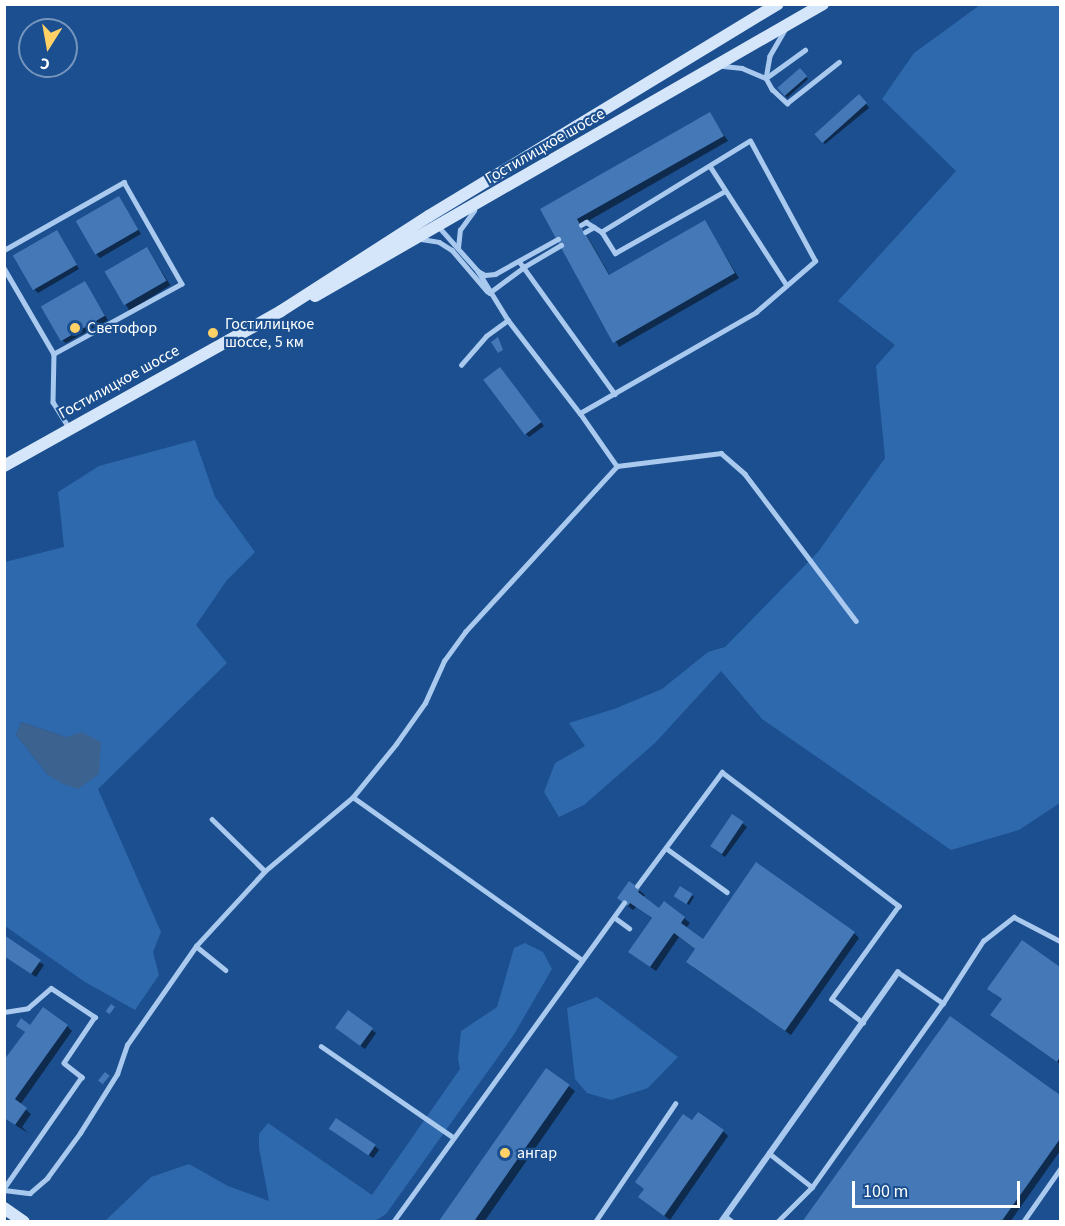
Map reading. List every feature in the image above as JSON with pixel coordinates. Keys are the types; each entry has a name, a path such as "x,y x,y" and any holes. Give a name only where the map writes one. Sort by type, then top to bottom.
{"main road":[{"name":"Гостилицкое шоссе","path":"4,465 281,311 429,216 778,4"},
{"name":"Гостилицкое шоссе","path":"281,311 312,297 418,239 822,4"},
{"path":"4,1208 24,1221"}],"street":[{"path":"723,1219 898,972"}],"lane":[{"path":"766,78 770,56 788,25"},
{"path":"766,78 805,50"},
{"path":"718,65 742,68 766,78 772,88 788,103 839,62"},
{"path":"580,412 756,312 814,261 750,141 602,232"},
{"path":"710,166 786,285"},
{"path":"4,249 124,182 182,284 54,354"},
{"path":"581,225 586,222 602,232 615,253 725,191"},
{"path":"458,248 460,230 467,218 483,201"},
{"path":"429,216 478,271 489,293 508,320 580,412 616,466"},
{"path":"585,232 594,227"},
{"path":"418,239 439,242 452,250 475,280 489,293"},
{"path":"478,271 485,275 495,274 558,239"},
{"path":"489,293 524,267 561,245"},
{"path":"519,261 615,394"},
{"path":"4,268 54,354 53,402 69,429"},
{"path":"461,365 486,336 508,320"},
{"path":"4,1012 28,1008 51,988 95,1017 64,1063 82,1077 4,1190 30,1193 46,1178 80,1133 117,1074 127,1045 196,946 265,871 353,796 396,744 425,703 444,661 465,632 616,466 722,453 745,474 856,621"},
{"path":"637,886 722,772 899,906 832,999 863,1022"},
{"path":"353,796 582,960"},
{"path":"212,819 265,871"},
{"path":"666,848 727,892"},
{"path":"393,1221 624,903"},
{"path":"777,1221 812,1187 943,1003 983,942 1014,916 1060,940"},
{"path":"614,917 629,928"},
{"path":"196,946 226,970"},
{"path":"898,972 943,1003"},
{"path":"321,1046 453,1137"},
{"path":"595,1221 675,1104"},
{"path":"769,1153 812,1187"},
{"path":"1023,1221 1060,1169"},
{"path":"723,1219 733,1221"}],"shaded area":[{"path":"980,5 1060,5 1060,803 1019,830 951,850 762,719 721,671 655,743 584,805 559,817 544,792 555,763 585,746 569,723 614,709 662,689 708,652 725,647 818,552 885,458 876,366 895,345 838,301 956,171 882,99 914,53"},
{"path":"195,440 215,497 255,552 227,580 196,625 227,663 98,789 161,932 153,952 159,975 135,1010 85,982 5,926 5,562 64,547 58,492 99,466","holes":["21,722 66,737 48,775 16,735"]},
{"path":"21,722 66,737 81,732 101,742 99,774 78,789 63,784 48,775 16,735"},
{"path":"525,943 543,952 552,969 513,1036 386,1214 375,1221 104,1222 151,1177 189,1164 228,1186 269,1201 259,1148 259,1134 268,1123 372,1195 460,1069 458,1059 461,1031 497,1007 514,948"},
{"path":"597,997 678,1057 648,1088 611,1100 587,1093 575,1079 567,1008"}],"building":[{"path":"800,68 807,76 785,96 777,88"},
{"path":"859,94 867,103 822,143 814,134"},
{"path":"710,112 724,136 577,219 609,275 705,220 735,273 613,343 540,209"},
{"path":"119,196 138,230 95,255 76,221"},
{"path":"57,230 77,265 33,290 13,256"},
{"path":"147,247 166,281 124,305 105,272"},
{"path":"85,281 105,316 61,341 41,306"},
{"path":"498,337 503,350 498,353 491,342"},
{"path":"500,367 542,422 525,435 483,380"},
{"path":"732,814 744,822 722,854 710,846"},
{"path":"756,862 855,932 785,1031 686,962 695,949 674,933 650,967 628,952 652,918 630,903 628,906 617,898 629,881 640,889 638,892 659,908 664,901 685,917 681,923 703,939"},
{"path":"680,886 693,894 686,904 674,896"},
{"path":"4,935 41,960 31,974 4,956"},
{"path":"1022,940 1060,967 1060,1057 1057,1062 990,1015 1002,999 987,989"},
{"path":"111,1004 115,1007 110,1014 106,1011"},
{"path":"43,1007 68,1025 15,1099 27,1108 15,1125 4,1118 4,1060 25,1032 16,1026 21,1018 30,1025"},
{"path":"348,1010 373,1028 360,1046 335,1028"},
{"path":"950,1016 1060,1095 1060,1139 1001,1222 802,1222"},
{"name":"ангар","path":"546,1068 570,1085 474,1222 439,1221"},
{"path":"105,1072 110,1076 103,1084 98,1081"},
{"path":"698,1112 724,1130 664,1216 638,1197 644,1189 635,1182 683,1114 692,1120"},
{"path":"336,1118 376,1145 369,1156 329,1129"}],"place":[{"name":"Светофор","path":"75,328"},
{"name":"Гостилицкое шоссе, 5 км","path":"213,333"},
{"name":"ангар","path":"505,1153"}]}
